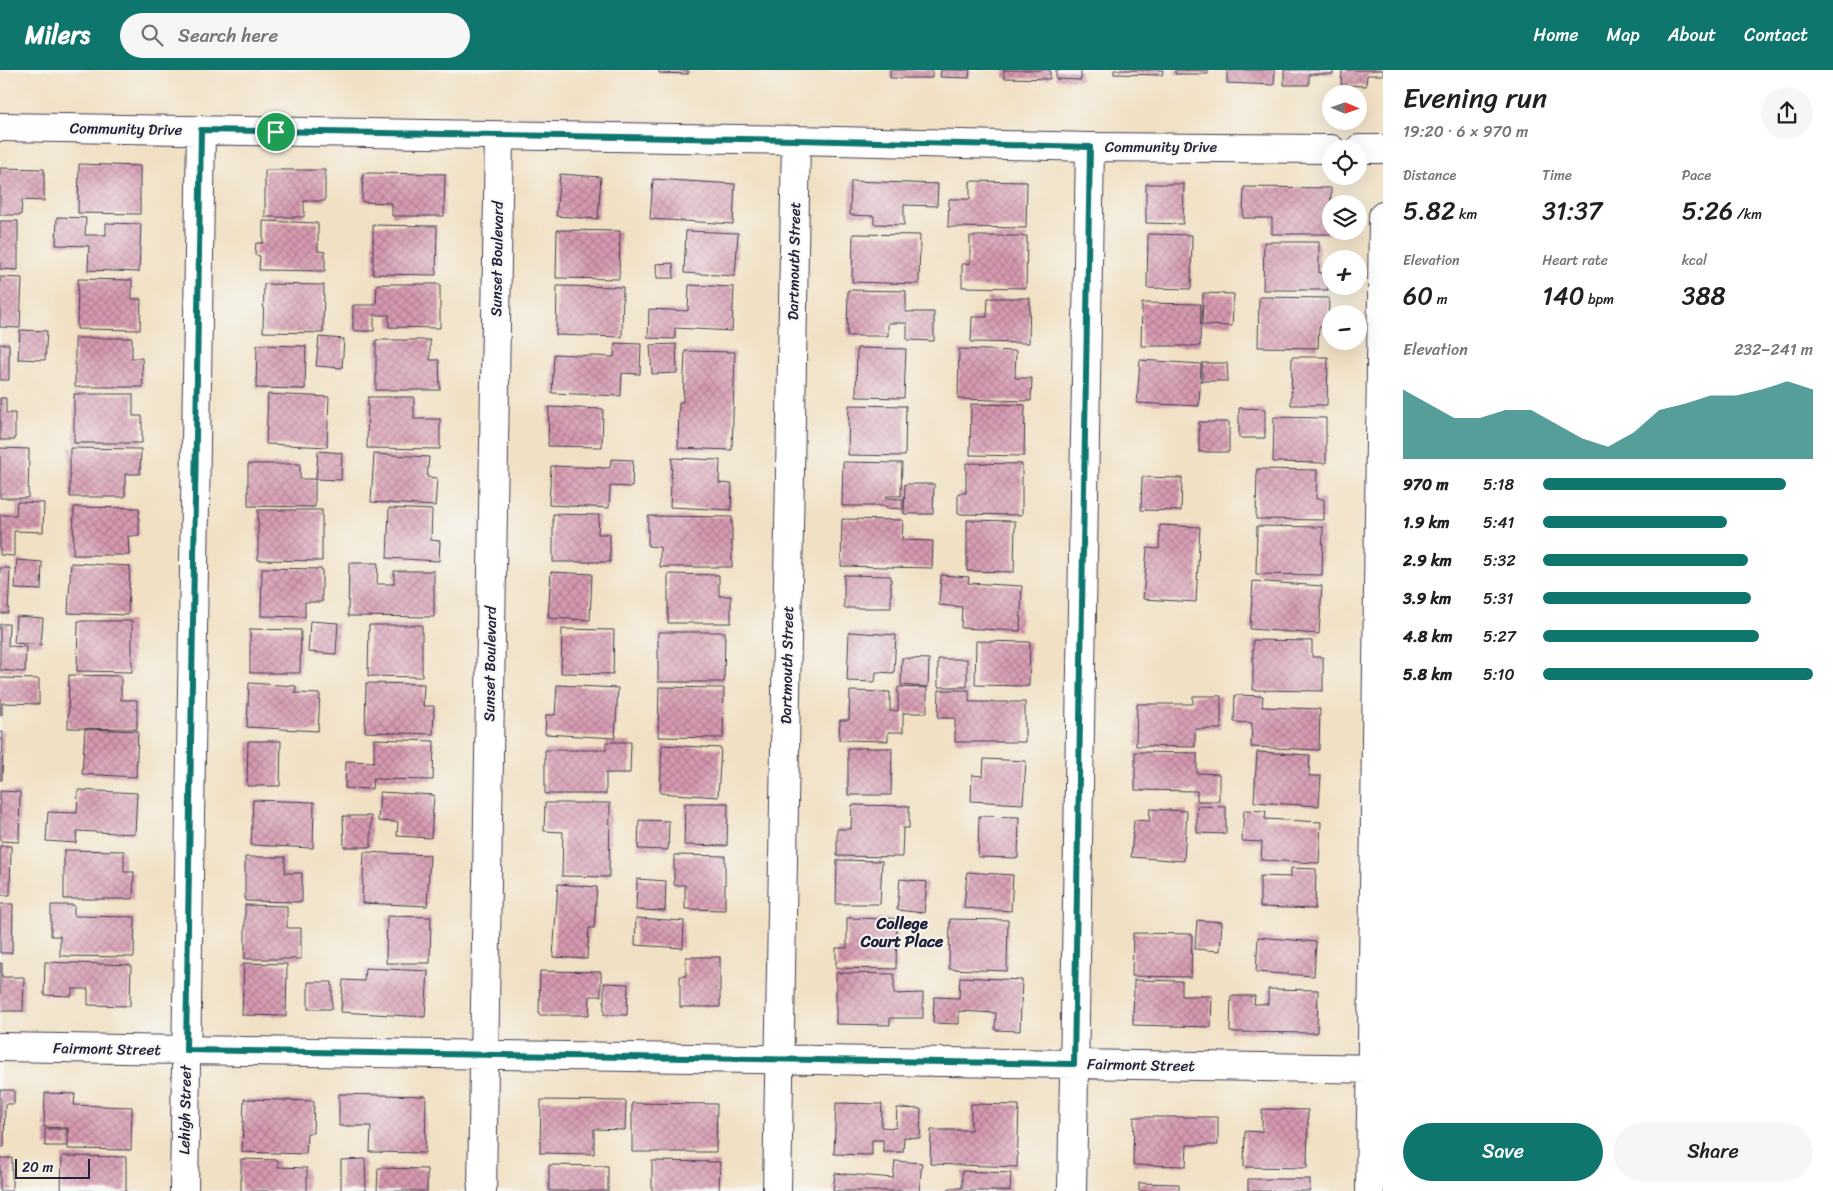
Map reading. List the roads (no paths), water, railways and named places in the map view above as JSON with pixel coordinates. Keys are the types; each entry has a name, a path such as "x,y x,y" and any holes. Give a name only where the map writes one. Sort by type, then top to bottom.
{"street":[{"name":"Community Drive","path":"0,128 796,140 1090,147 1322,149"},
{"name":"Lehigh Street","path":"184,1191 201,130"},
{"name":"Sunset Boulevard","path":"482,1191 499,136"},
{"name":"Dartmouth Street","path":"777,1191 796,140"},
{"path":"1072,1191 1090,147"},
{"path":"1367,149 1383,149"},
{"path":"1370,1191 1377,1069 1383,216"},
{"name":"Fairmont Street","path":"0,1048 1377,1069"}],"district":[{"name":"College Court Place","path":"902,932"}]}
